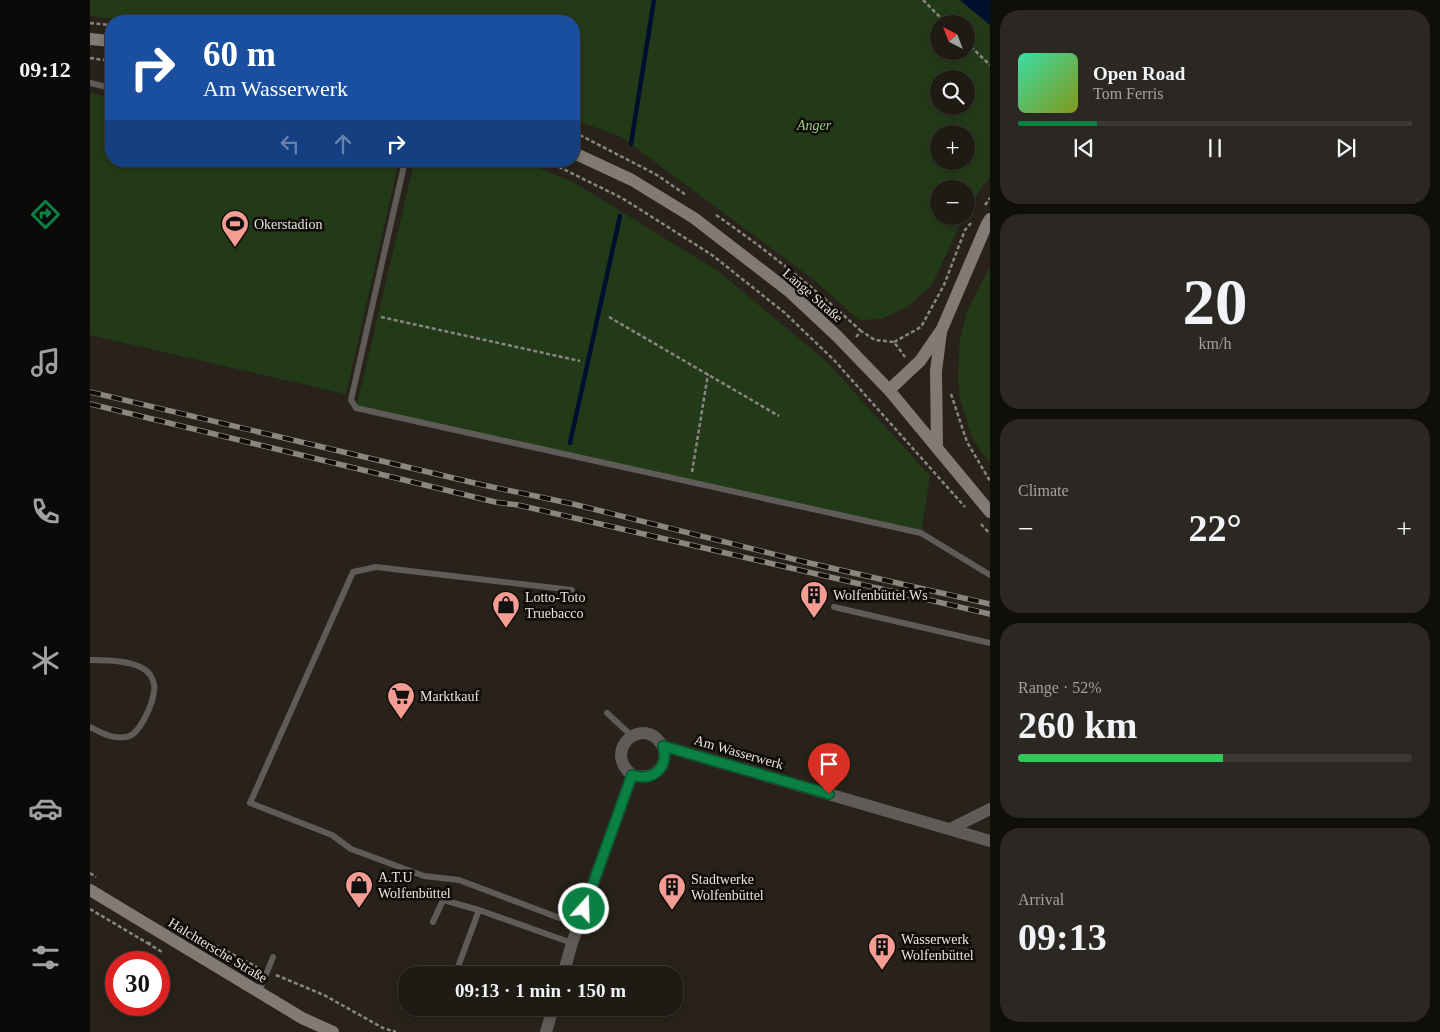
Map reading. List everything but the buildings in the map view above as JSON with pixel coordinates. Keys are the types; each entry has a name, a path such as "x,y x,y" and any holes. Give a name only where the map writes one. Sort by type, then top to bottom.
{"main road":[{"path":"90,39 105,40"},
{"name":"Lange Straße","path":"580,156 632,180 694,218 790,292 847,346 889,390 990,512"},
{"path":"889,390 920,361 942,329 986,221"},
{"path":"937,447 936,371 942,329"},
{"name":"Halchtersche Straße","path":"90,890 302,1018 333,1032"}],"street":[{"name":"Am Wasserwerk","path":"632,736 643,733 654,736 663,746 990,840"},
{"path":"632,736 622,747 620,754 621,762 625,770 640,778 648,777 657,772 663,765 665,753 663,746"},
{"path":"566,966 578,925 632,775"},
{"path":"952,828 990,809"},
{"path":"546,1029 550,1016"}],"lane":[{"path":"90,83 105,87"},
{"path":"404,167 351,400 356,408 921,533 990,575"},
{"path":"572,590 376,567 353,572 250,803 332,835 350,849 424,876 459,880 578,925"},
{"path":"834,607 990,643"},
{"path":"90,660 110,660 137,666 150,676 155,690 151,704 139,729 128,738 109,737 90,726"},
{"path":"607,713 632,736"},
{"path":"433,922 443,900 479,910 572,943"},
{"path":"458,966 479,910"},
{"path":"259,992 273,957"}],"path":[{"path":"923,0 938,15"},
{"path":"90,22 105,25"},
{"path":"975,51 990,65"},
{"path":"90,58 105,60"},
{"path":"558,167 622,198 696,244 785,313 834,360 970,511"},
{"path":"986,221 990,198"},
{"path":"847,346 861,331 875,340 894,342 921,327 944,285 965,230 969,225"},
{"path":"370,315 580,361"},
{"path":"609,317 779,416"},
{"path":"894,342 912,368"},
{"path":"690,481 708,374"},
{"path":"936,386 950,389 966,442 990,481"},
{"path":"976,519 990,534"},
{"path":"90,873 98,878"},
{"path":"90,909 149,944"},
{"path":"186,930 267,972 324,995 383,1028 396,1032"}],"green space":[{"name":"Anger","path":"90,0 960,0 990,25 990,177 975,198 975,180 930,180 930,225 960,225 932,285 907,307 881,319 859,320 813,279 620,136 580,122 580,15 105,15 105,18 90,16"},
{"name":"Okerstadion","path":"90,93 105,97 105,167 398,167 346,394 90,335"},
{"path":"413,167 537,167 573,182 718,271 827,362 930,476 921,533 356,408"},
{"path":"990,266 990,464 972,438 960,398 958,379 960,339 967,312"}],"water":[{"path":"960,0 990,1 990,25"}],"waterway":[{"path":"631,144 654,0"},
{"path":"570,443 620,216"}],"railway":[{"path":"90,392 483,485 573,504 805,562 990,604"},
{"path":"90,404 495,502 518,505 990,614"}],"place":[{"name":"Okerstadion","path":"235,248"},
{"name":"Wolfenbüttel Ws","path":"814,619"},
{"name":"Lotto-Toto Truebacco","path":"506,629"},
{"name":"Marktkauf","path":"401,720"},
{"name":"A.T.U Wolfenbüttel","path":"359,909"},
{"name":"Stadtwerke Wolfenbüttel","path":"672,911"},
{"name":"Wasserwerk Wolfenbüttel","path":"882,971"}],"route":[{"path":"584,909 632,775 640,778 648,777 657,772 663,765 665,753 663,746 829,794"}]}
